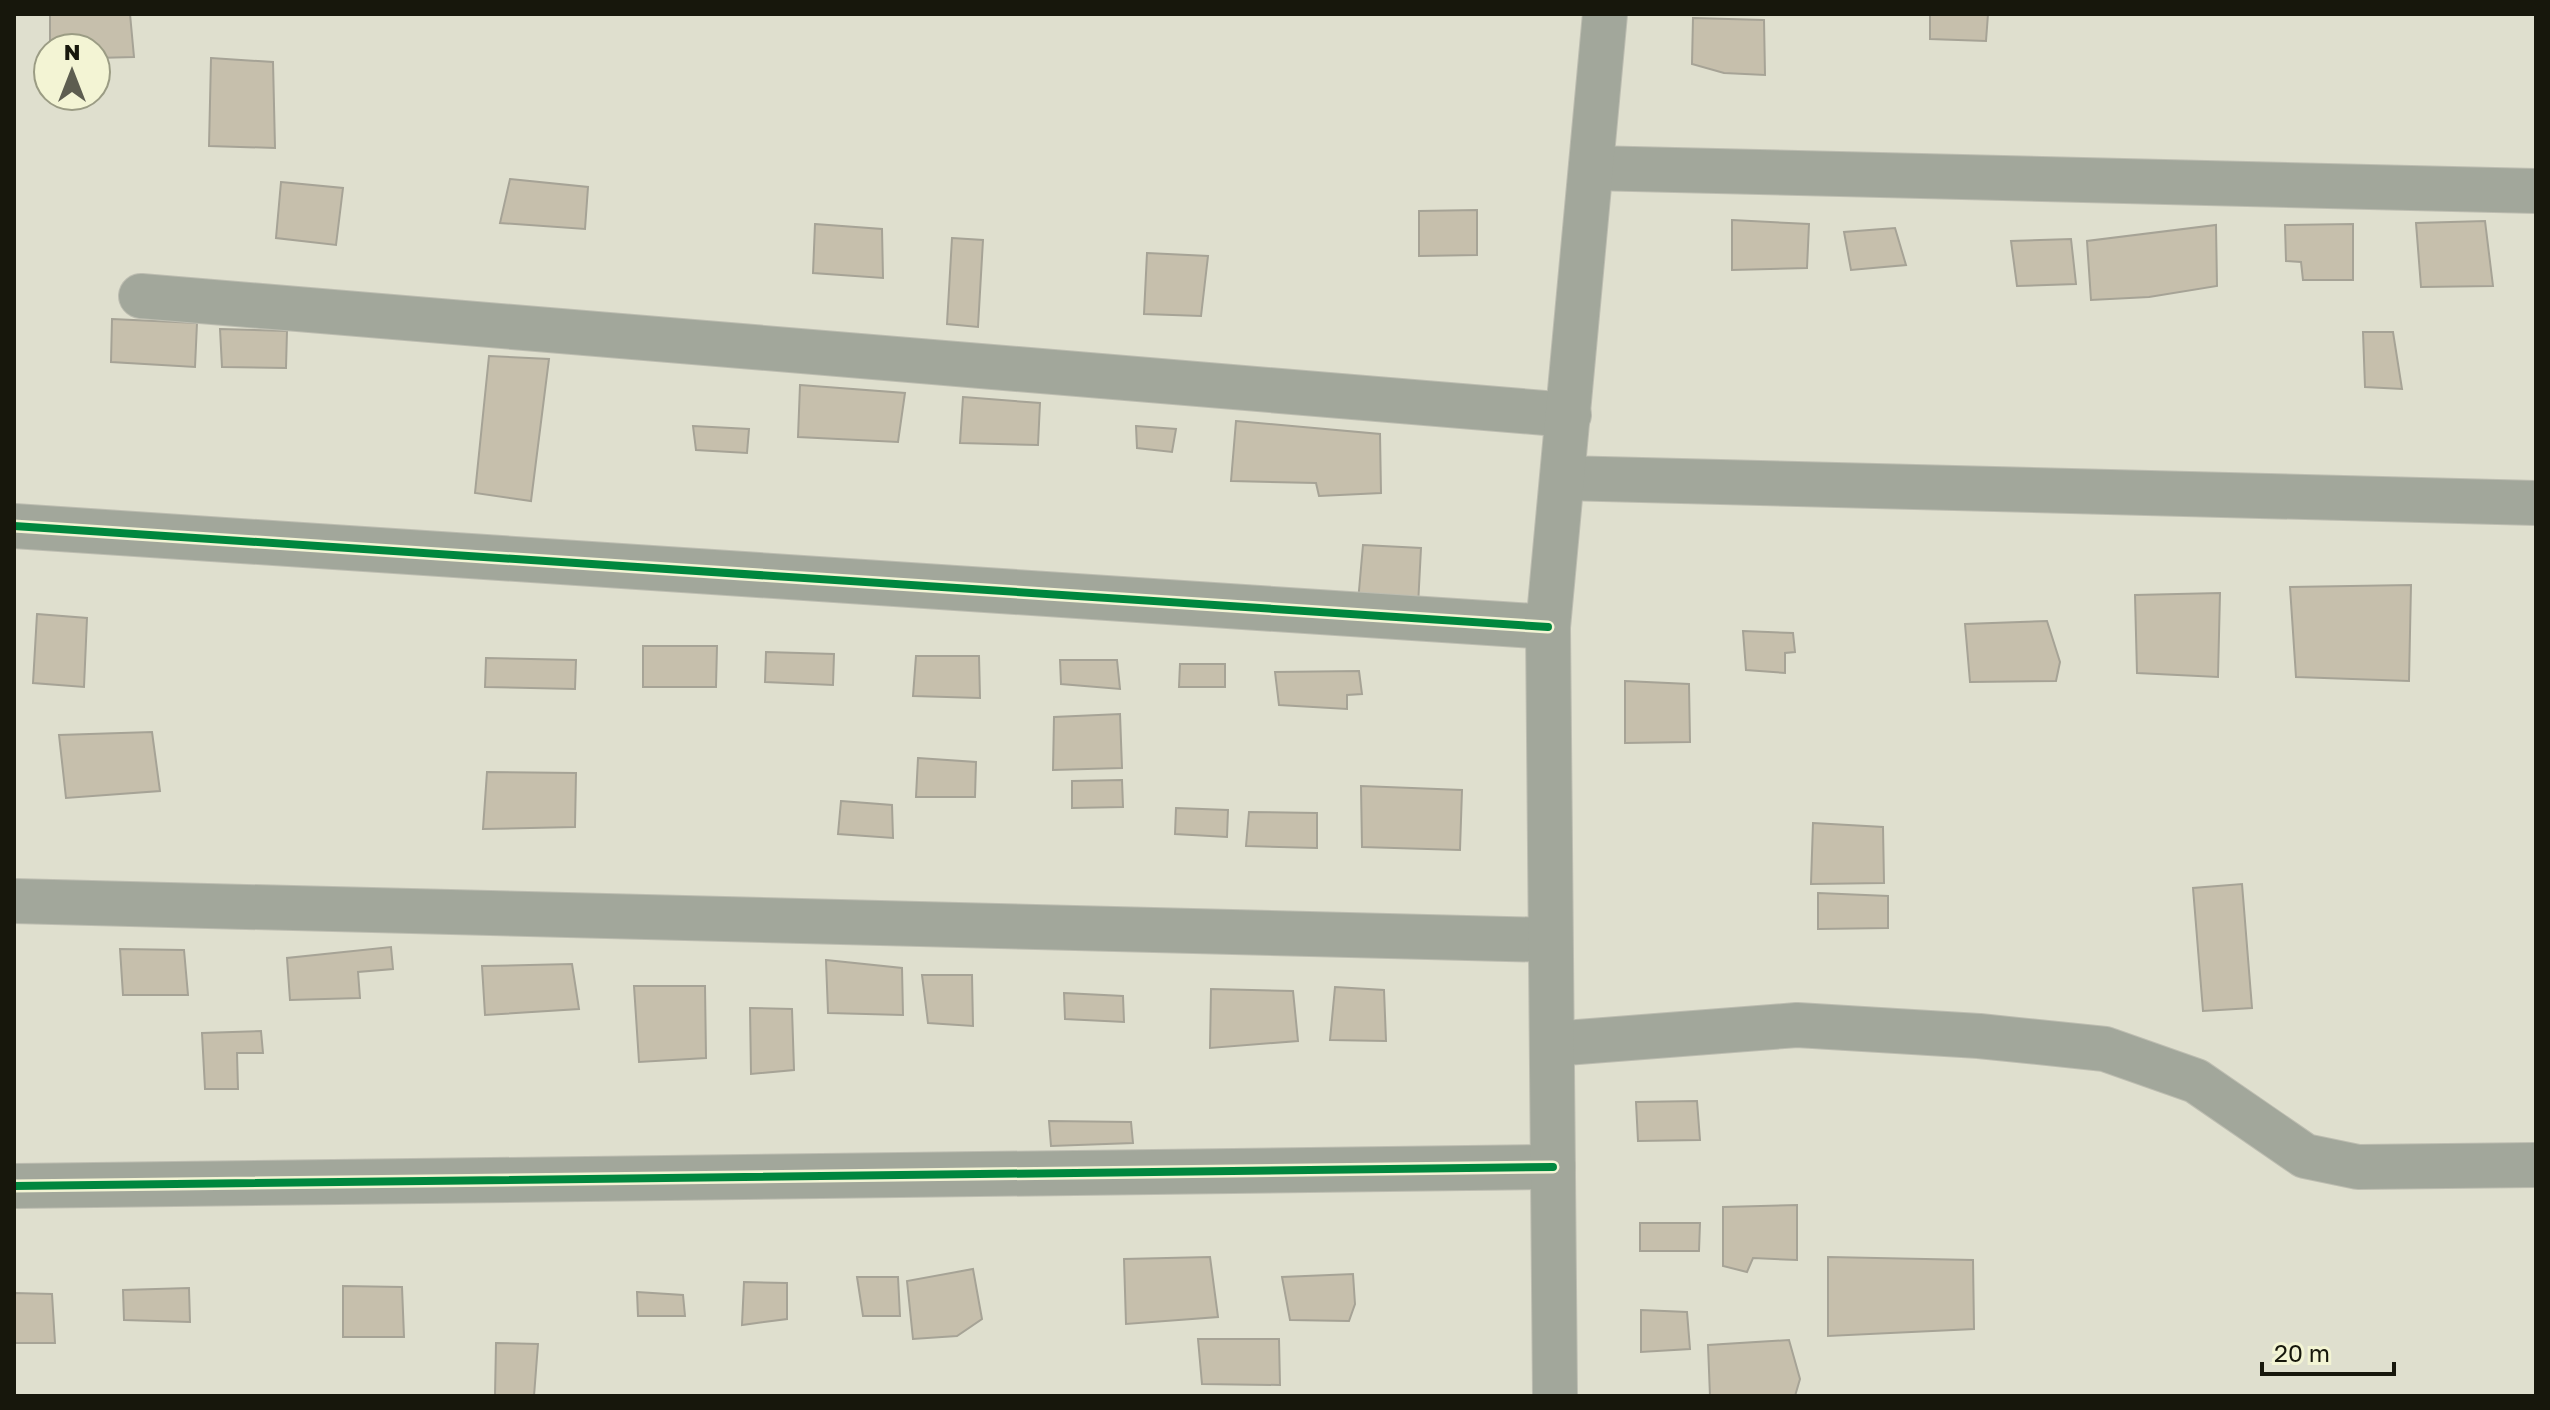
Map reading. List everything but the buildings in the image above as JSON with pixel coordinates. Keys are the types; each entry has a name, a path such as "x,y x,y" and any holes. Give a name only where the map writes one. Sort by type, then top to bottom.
{"street":[{"path":"1555,1396 1548,627 1605,14"},
{"path":"1591,168 2536,191"},
{"path":"141,296 1569,415"},
{"path":"1563,478 2536,503"},
{"path":"14,526 1548,627"},
{"path":"14,901 1550,940"},
{"path":"1552,1044 1797,1025 1979,1036 2105,1049 2196,1081 2305,1156 2358,1167 2536,1165"},
{"path":"14,1186 1553,1167"}],"cycle path":[{"path":"14,526 1548,627"},
{"path":"14,1186 1553,1167"}]}
